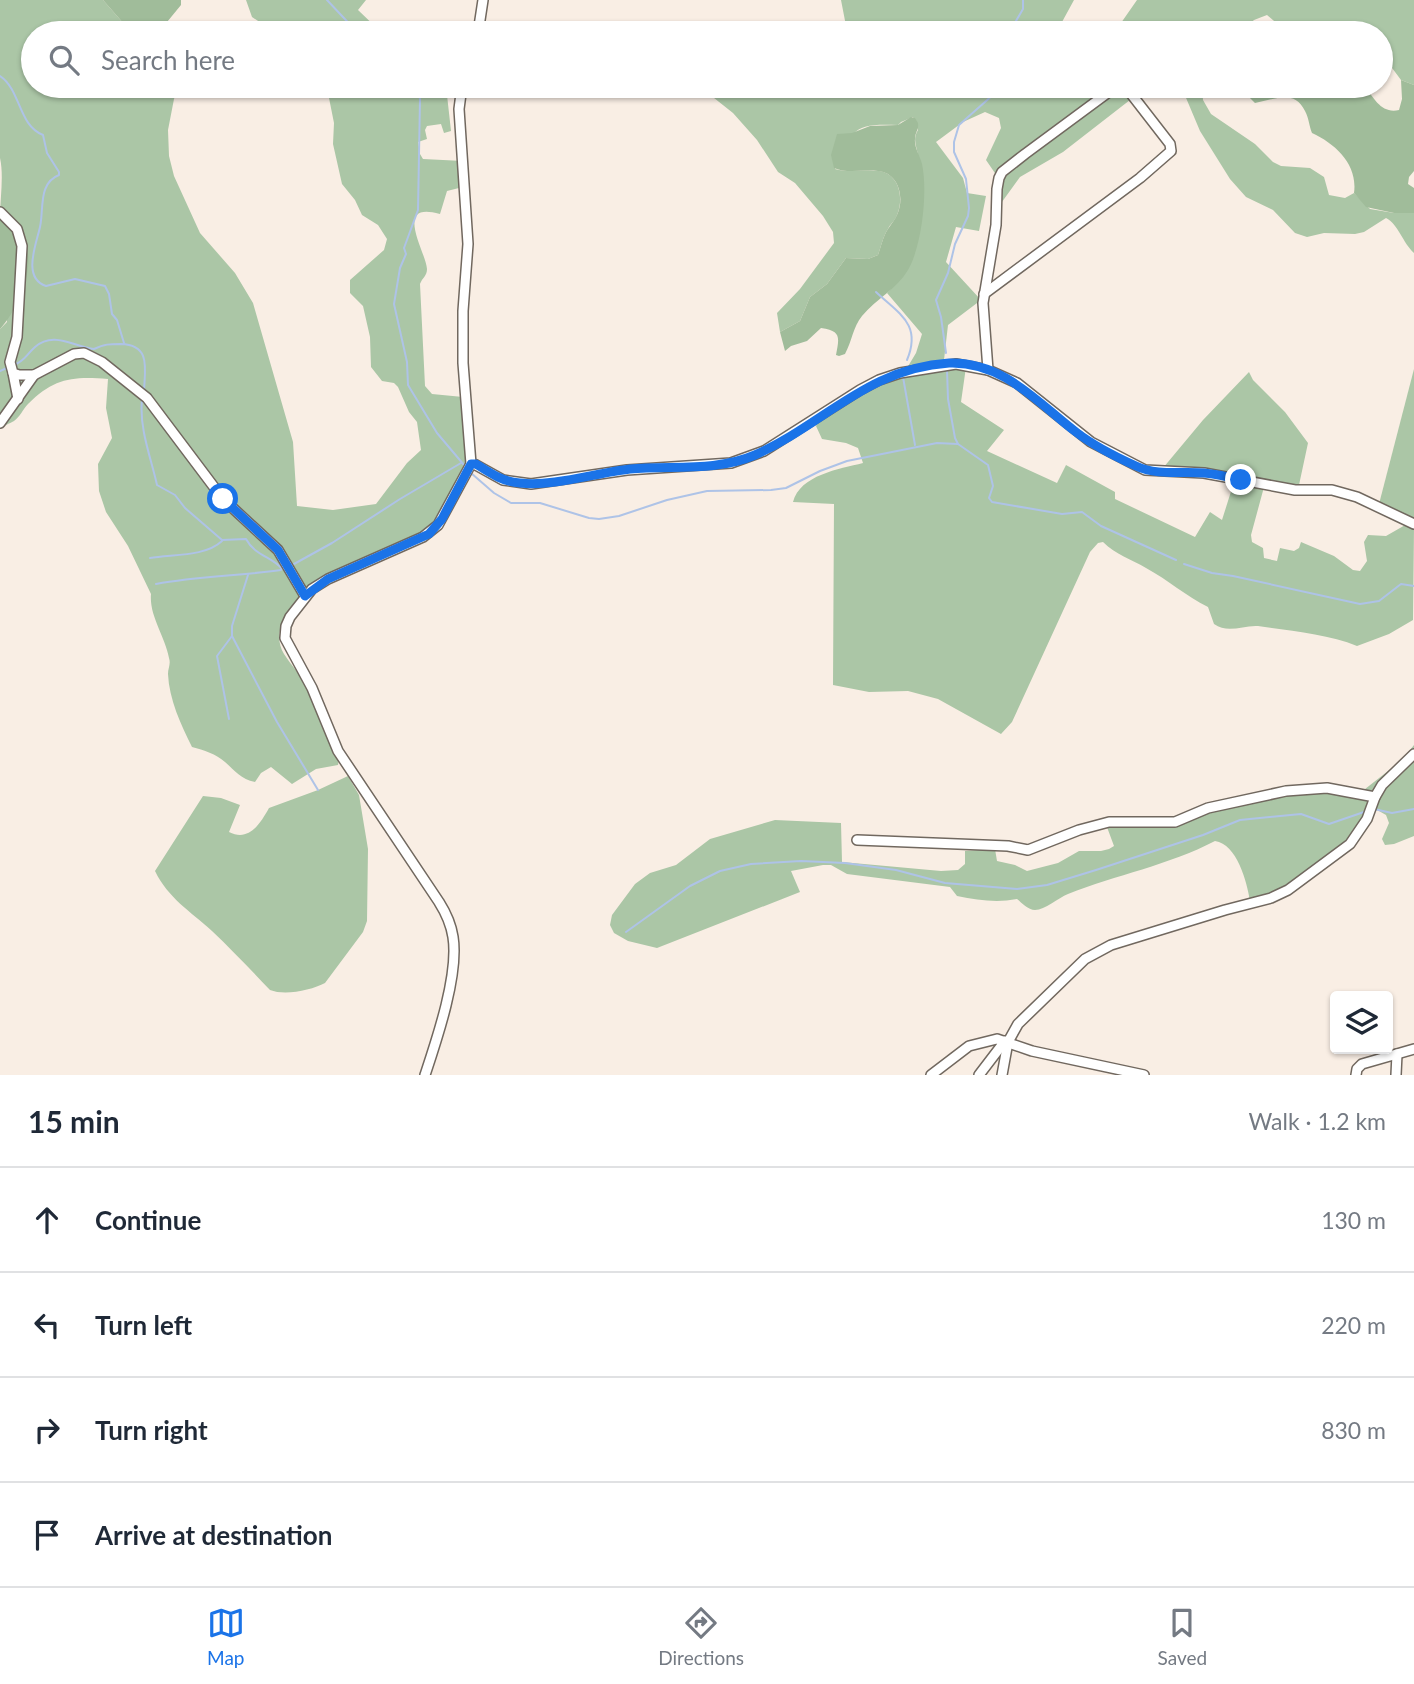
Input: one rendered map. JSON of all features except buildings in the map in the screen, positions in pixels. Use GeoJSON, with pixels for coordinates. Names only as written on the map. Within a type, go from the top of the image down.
{"type":"FeatureCollection","features":[{"type":"Feature","properties":{"kind":"street"},"geometry":{"type":"LineString","coordinates":[[480,21],[483,0]]}},
{"type":"Feature","properties":{"kind":"street"},"geometry":{"type":"LineString","coordinates":[[425,1075],[453,969],[454,946],[451,928],[439,902],[338,751],[312,688],[288,647],[285,634],[287,622],[305,596],[328,579],[429,534],[442,519],[471,464],[463,363],[468,244],[461,98]]}},
{"type":"Feature","properties":{"kind":"street"},"geometry":{"type":"LineString","coordinates":[[988,370],[983,310],[996,225],[997,184],[1002,172],[1101,98]]}},
{"type":"Feature","properties":{"kind":"street"},"geometry":{"type":"LineString","coordinates":[[984,294],[1049,247],[1171,151],[1170,144],[1134,98]]}},
{"type":"Feature","properties":{"kind":"street"},"geometry":{"type":"LineString","coordinates":[[0,212],[17,229],[22,246],[17,337],[12,368],[18,399]]}},
{"type":"Feature","properties":{"kind":"street"},"geometry":{"type":"LineString","coordinates":[[0,423],[34,375],[71,354],[84,353],[108,365],[143,395],[223,499],[278,550],[305,596]]}},
{"type":"Feature","properties":{"kind":"street"},"geometry":{"type":"LineString","coordinates":[[471,464],[476,464],[503,480],[531,484],[627,470],[731,463],[764,451],[879,380],[949,363],[988,370],[1024,388],[1091,442],[1145,470],[1205,473],[1285,488],[1339,491],[1414,524]]}},
{"type":"Feature","properties":{"kind":"street"},"geometry":{"type":"LineString","coordinates":[[12,368],[19,375],[34,375]]}},
{"type":"Feature","properties":{"kind":"street"},"geometry":{"type":"LineString","coordinates":[[982,1074],[1018,1024],[1036,1005],[1077,966],[1102,949],[1224,909],[1277,897],[1288,890],[1350,844],[1367,819],[1374,797],[1387,779],[1414,754]]}},
{"type":"Feature","properties":{"kind":"street"},"geometry":{"type":"LineString","coordinates":[[858,840],[1008,846],[1028,850],[1098,824],[1171,822],[1208,808],[1279,792],[1327,788],[1374,797]]}},
{"type":"Feature","properties":{"kind":"street"},"geometry":{"type":"LineString","coordinates":[[931,1075],[969,1046],[991,1040],[1007,1041],[1032,1051],[1144,1075]]}},
{"type":"Feature","properties":{"kind":"street"},"geometry":{"type":"LineString","coordinates":[[1002,1075],[1007,1041]]}},
{"type":"Feature","properties":{"kind":"street"},"geometry":{"type":"LineString","coordinates":[[1356,1075],[1358,1067],[1367,1062],[1414,1049]]}},
{"type":"Feature","properties":{"kind":"street"},"geometry":{"type":"LineString","coordinates":[[1396,1075],[1397,1054]]}},
{"type":"Feature","properties":{"kind":"green space"},"geometry":{"type":"Polygon","coordinates":[[[0,0],[103,0],[121,21],[21,21],[21,98],[174,98],[168,130],[169,156],[174,176],[200,233],[235,273],[253,303],[293,442],[297,506],[333,510],[376,504],[407,463],[421,450],[417,422],[409,412],[398,387],[394,383],[382,381],[371,367],[370,337],[363,306],[350,293],[350,280],[384,250],[387,239],[378,225],[362,215],[355,200],[342,184],[333,144],[334,123],[329,98],[447,98],[451,131],[444,133],[441,124],[427,126],[427,139],[418,142],[420,154],[423,159],[463,161],[463,187],[447,191],[440,214],[418,214],[415,230],[427,269],[420,284],[425,386],[432,394],[463,397],[466,467],[433,526],[425,534],[312,586],[291,607],[279,635],[284,654],[306,685],[319,712],[339,759],[338,765],[316,769],[292,784],[271,767],[261,773],[255,782],[246,779],[218,757],[192,747],[176,712],[168,674],[170,660],[152,610],[151,594],[128,546],[106,512],[99,491],[98,464],[112,438],[106,408],[108,379],[84,378],[56,384],[37,395],[16,419],[0,429],[0,329],[7,322],[0,218],[0,0]]]}},
{"type":"Feature","properties":{"kind":"green space"},"geometry":{"type":"Polygon","coordinates":[[[103,0],[181,0],[181,5],[168,21],[121,21],[103,0]]]}},
{"type":"Feature","properties":{"kind":"green space"},"geometry":{"type":"Polygon","coordinates":[[[246,0],[366,0],[358,10],[369,21],[258,21],[252,17],[246,0]]]}},
{"type":"Feature","properties":{"kind":"green space"},"geometry":{"type":"Polygon","coordinates":[[[841,0],[1074,0],[1063,21],[845,21],[841,0]]]}},
{"type":"Feature","properties":{"kind":"green space"},"geometry":{"type":"Polygon","coordinates":[[[1137,0],[1414,0],[1414,85],[1401,80],[1393,69],[1393,21],[1274,21],[1267,15],[1253,21],[1122,21],[1137,0]]]}},
{"type":"Feature","properties":{"kind":"green space"},"geometry":{"type":"Polygon","coordinates":[[[1401,80],[1414,85],[1414,171],[1408,184],[1414,188],[1414,213],[1394,213],[1366,207],[1354,193],[1352,173],[1344,157],[1329,143],[1312,133],[1300,104],[1289,98],[1374,98],[1383,108],[1393,111],[1399,110],[1402,99],[1401,80]]]}},
{"type":"Feature","properties":{"kind":"green space"},"geometry":{"type":"Polygon","coordinates":[[[714,98],[1133,98],[1063,152],[1020,177],[999,206],[999,179],[986,160],[1001,128],[999,118],[985,112],[963,122],[936,142],[963,178],[967,193],[986,196],[979,231],[956,227],[946,262],[981,300],[948,325],[944,360],[907,368],[916,353],[922,334],[887,293],[910,263],[920,230],[921,194],[915,140],[918,130],[913,117],[898,125],[862,128],[850,137],[835,169],[886,173],[896,182],[900,195],[899,209],[878,255],[868,259],[846,258],[827,284],[810,297],[800,321],[780,332],[777,313],[800,289],[834,243],[833,232],[795,183],[778,172],[757,140],[733,113],[714,98]]]}},
{"type":"Feature","properties":{"kind":"green space"},"geometry":{"type":"Polygon","coordinates":[[[1186,98],[1203,98],[1211,114],[1255,144],[1273,162],[1281,166],[1310,168],[1324,177],[1329,195],[1345,198],[1354,193],[1370,209],[1414,213],[1414,253],[1386,218],[1364,232],[1355,234],[1324,233],[1307,237],[1295,233],[1273,210],[1246,197],[1230,179],[1200,131],[1186,98]]]}},
{"type":"Feature","properties":{"kind":"green space"},"geometry":{"type":"Polygon","coordinates":[[[1250,98],[1278,98],[1255,103],[1250,98]]]}},
{"type":"Feature","properties":{"kind":"green space"},"geometry":{"type":"Polygon","coordinates":[[[911,117],[918,123],[915,142],[922,164],[924,189],[923,218],[917,247],[908,270],[898,283],[862,316],[845,354],[836,355],[836,333],[821,328],[807,341],[785,351],[780,332],[800,321],[810,297],[827,284],[846,258],[868,259],[878,255],[899,208],[900,194],[891,176],[878,171],[845,171],[834,168],[831,155],[837,134],[852,133],[870,126],[898,125],[911,117]]]}},
{"type":"Feature","properties":{"kind":"green space"},"geometry":{"type":"Polygon","coordinates":[[[0,217],[15,226],[24,238],[28,269],[18,302],[0,329],[0,217]]]}},
{"type":"Feature","properties":{"kind":"green space"},"geometry":{"type":"Polygon","coordinates":[[[966,367],[961,402],[1004,430],[987,451],[1057,483],[1066,465],[1115,492],[1115,499],[1195,537],[1210,512],[1222,520],[1234,482],[1264,487],[1251,535],[1252,542],[1263,548],[1264,558],[1277,561],[1280,548],[1294,551],[1299,548],[1301,542],[1334,556],[1353,570],[1360,571],[1367,561],[1364,542],[1368,535],[1386,536],[1407,524],[1414,527],[1413,620],[1389,634],[1357,646],[1321,636],[1258,626],[1219,627],[1214,624],[1208,607],[1118,554],[1103,542],[1098,543],[1090,552],[1012,722],[1001,734],[938,699],[908,691],[869,692],[833,685],[834,504],[793,502],[797,493],[812,479],[863,463],[858,448],[822,439],[816,426],[830,411],[887,382],[915,374],[966,367]]]}},
{"type":"Feature","properties":{"kind":"green space"},"geometry":{"type":"Polygon","coordinates":[[[1414,369],[1414,518],[1379,504],[1414,369]]]}},
{"type":"Feature","properties":{"kind":"green space"},"geometry":{"type":"Polygon","coordinates":[[[1249,372],[1253,380],[1285,412],[1308,443],[1299,485],[1280,485],[1204,469],[1163,468],[1203,420],[1249,372]]]}},
{"type":"Feature","properties":{"kind":"green space"},"geometry":{"type":"Polygon","coordinates":[[[1414,745],[1414,836],[1385,845],[1382,839],[1389,823],[1386,815],[1372,807],[1362,829],[1286,890],[1250,901],[1235,856],[1223,844],[1215,841],[1179,857],[1086,887],[1035,910],[1017,899],[994,901],[957,896],[950,887],[847,874],[831,865],[823,865],[791,871],[800,892],[657,948],[628,941],[614,933],[610,925],[612,915],[635,884],[650,873],[676,865],[710,839],[775,820],[841,823],[842,862],[941,871],[958,870],[965,864],[965,851],[995,849],[997,861],[1027,871],[1058,863],[1079,851],[1101,851],[1114,846],[1104,819],[1176,821],[1282,793],[1330,789],[1360,793],[1402,760],[1414,745]]]}},
{"type":"Feature","properties":{"kind":"green space"},"geometry":{"type":"Polygon","coordinates":[[[348,776],[359,795],[368,849],[367,921],[363,932],[325,983],[298,991],[270,990],[219,938],[173,897],[155,871],[203,796],[221,798],[240,805],[229,832],[242,835],[258,825],[269,808],[348,776]]]}},
{"type":"Feature","properties":{"kind":"waterway"},"geometry":{"type":"LineString","coordinates":[[327,0],[347,21]]}},
{"type":"Feature","properties":{"kind":"waterway"},"geometry":{"type":"LineString","coordinates":[[1016,21],[1023,9],[1023,0]]}},
{"type":"Feature","properties":{"kind":"waterway"},"geometry":{"type":"LineString","coordinates":[[0,76],[12,90],[29,124],[43,135],[47,153],[59,172],[48,184],[43,197],[40,227],[32,260],[34,276],[46,286],[75,279],[105,286],[112,314],[117,320],[124,343]]}},
{"type":"Feature","properties":{"kind":"waterway"},"geometry":{"type":"LineString","coordinates":[[420,98],[418,210],[404,248],[406,254],[400,268],[394,304],[407,362],[408,385],[437,433],[464,465]]}},
{"type":"Feature","properties":{"kind":"waterway"},"geometry":{"type":"LineString","coordinates":[[946,353],[936,300],[948,273],[955,244],[969,208],[966,179],[954,152],[954,142],[959,125],[989,98]]}},
{"type":"Feature","properties":{"kind":"waterway"},"geometry":{"type":"LineString","coordinates":[[876,292],[900,314],[910,328],[911,348],[907,360]]}},
{"type":"Feature","properties":{"kind":"waterway"},"geometry":{"type":"LineString","coordinates":[[14,365],[35,347],[49,340],[94,349],[110,344],[131,345],[142,353],[144,359],[144,391]]}},
{"type":"Feature","properties":{"kind":"waterway"},"geometry":{"type":"LineString","coordinates":[[0,371],[9,367]]}},
{"type":"Feature","properties":{"kind":"waterway"},"geometry":{"type":"LineString","coordinates":[[947,370],[948,399],[958,444]]}},
{"type":"Feature","properties":{"kind":"waterway"},"geometry":{"type":"LineString","coordinates":[[903,377],[915,445]]}},
{"type":"Feature","properties":{"kind":"waterway"},"geometry":{"type":"LineString","coordinates":[[142,400],[144,432],[157,485],[175,495],[185,508],[222,540],[246,539],[254,549],[282,569]]}},
{"type":"Feature","properties":{"kind":"waterway"},"geometry":{"type":"LineString","coordinates":[[471,473],[494,493],[511,503],[540,503],[599,519],[619,516],[667,500],[707,491],[786,488],[847,461],[937,443],[958,444],[988,465],[993,486],[989,498],[992,502],[1062,514],[1082,512],[1101,526],[1176,560]]}},
{"type":"Feature","properties":{"kind":"waterway"},"geometry":{"type":"LineString","coordinates":[[294,564],[461,463]]}},
{"type":"Feature","properties":{"kind":"waterway"},"geometry":{"type":"LineString","coordinates":[[150,558],[207,550],[222,541]]}},
{"type":"Feature","properties":{"kind":"waterway"},"geometry":{"type":"LineString","coordinates":[[1184,564],[1212,573],[1360,604],[1379,601],[1401,584],[1414,586]]}},
{"type":"Feature","properties":{"kind":"waterway"},"geometry":{"type":"LineString","coordinates":[[156,584],[281,570]]}},
{"type":"Feature","properties":{"kind":"waterway"},"geometry":{"type":"LineString","coordinates":[[229,719],[217,656],[232,636],[232,626],[248,575]]}},
{"type":"Feature","properties":{"kind":"waterway"},"geometry":{"type":"LineString","coordinates":[[232,636],[277,722],[318,790]]}},
{"type":"Feature","properties":{"kind":"waterway"},"geometry":{"type":"LineString","coordinates":[[1374,809],[1392,813],[1414,809]]}},
{"type":"Feature","properties":{"kind":"waterway"},"geometry":{"type":"LineString","coordinates":[[626,932],[690,886],[720,871],[751,864],[801,861],[845,863],[896,870],[945,883],[1017,889],[1047,885],[1096,870],[1240,820],[1301,814],[1329,824],[1364,812]]}},
{"type":"Feature","properties":{"kind":"route"},"geometry":{"type":"LineString","coordinates":[[223,499],[278,550],[305,596],[328,579],[429,534],[442,519],[471,464],[476,464],[503,480],[531,484],[627,470],[731,463],[764,451],[879,380],[949,363],[988,370],[1017,383],[1078,433],[1137,467],[1145,470],[1205,473],[1241,480]]}}]}
